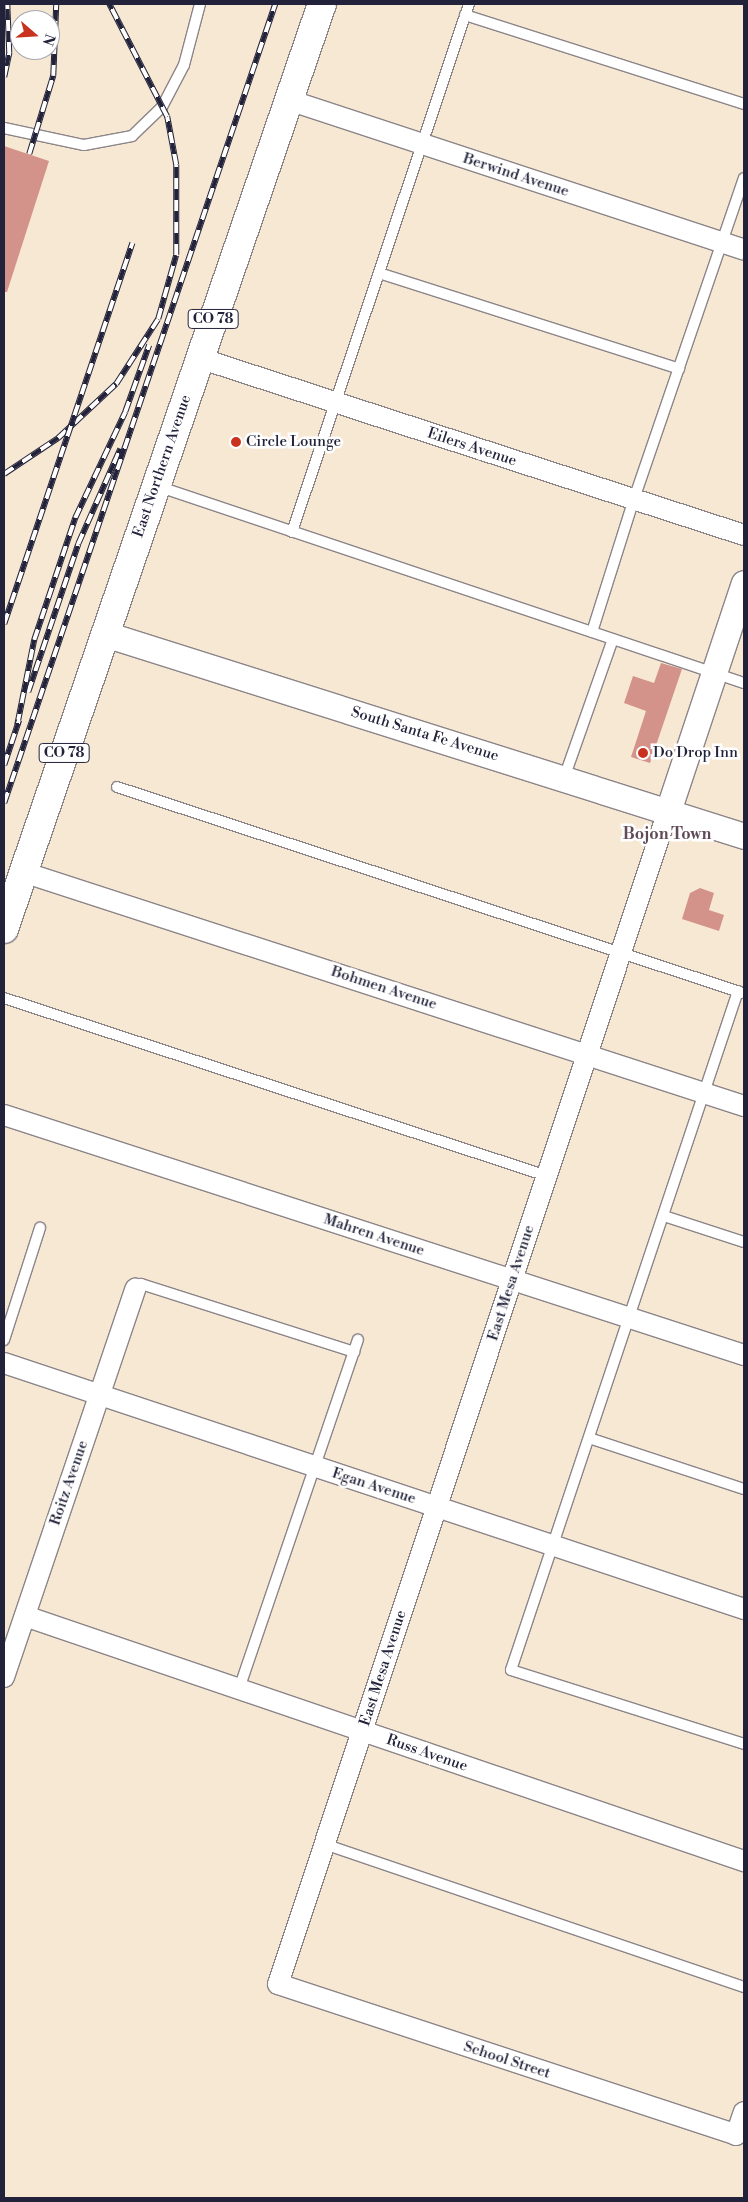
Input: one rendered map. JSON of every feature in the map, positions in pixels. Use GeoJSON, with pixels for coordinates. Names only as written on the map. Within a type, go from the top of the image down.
{"type":"FeatureCollection","features":[{"type":"Feature","properties":{"kind":"main road","name":"East Northern Avenue"},"geometry":{"type":"LineString","coordinates":[[4,929],[322,4]]}},
{"type":"Feature","properties":{"kind":"street","name":"Berwind Avenue"},"geometry":{"type":"LineString","coordinates":[[288,100],[744,250]]}},
{"type":"Feature","properties":{"kind":"street","name":"Eilers Avenue"},"geometry":{"type":"LineString","coordinates":[[200,358],[744,535]]}},
{"type":"Feature","properties":{"kind":"street","name":"East Mesa Avenue"},"geometry":{"type":"LineString","coordinates":[[278,1984],[744,582]]}},
{"type":"Feature","properties":{"kind":"street","name":"South Santa Fe Avenue"},"geometry":{"type":"LineString","coordinates":[[105,634],[744,836]]}},
{"type":"Feature","properties":{"kind":"street","name":"Bohmen Avenue"},"geometry":{"type":"LineString","coordinates":[[23,872],[588,1053],[744,1106]]}},
{"type":"Feature","properties":{"kind":"street","name":"Mahren Avenue"},"geometry":{"type":"LineString","coordinates":[[4,1115],[744,1355]]}},
{"type":"Feature","properties":{"kind":"street","name":"Roitz Avenue"},"geometry":{"type":"LineString","coordinates":[[4,1677],[135,1290]]}},
{"type":"Feature","properties":{"kind":"street","name":"Egan Avenue"},"geometry":{"type":"LineString","coordinates":[[4,1363],[744,1609]]}},
{"type":"Feature","properties":{"kind":"street","name":"Russ Avenue"},"geometry":{"type":"LineString","coordinates":[[25,1616],[744,1862]]}},
{"type":"Feature","properties":{"kind":"street","name":"School Street"},"geometry":{"type":"LineString","coordinates":[[278,1984],[736,2135],[744,2112]]}},
{"type":"Feature","properties":{"kind":"lane"},"geometry":{"type":"LineString","coordinates":[[4,128],[84,145],[132,136],[162,107],[184,65],[200,4]]}},
{"type":"Feature","properties":{"kind":"lane"},"geometry":{"type":"LineString","coordinates":[[292,532],[469,4]]}},
{"type":"Feature","properties":{"kind":"lane"},"geometry":{"type":"LineString","coordinates":[[465,15],[744,104]]}},
{"type":"Feature","properties":{"kind":"lane"},"geometry":{"type":"LineString","coordinates":[[592,632],[634,499],[744,178]]}},
{"type":"Feature","properties":{"kind":"lane"},"geometry":{"type":"LineString","coordinates":[[379,274],[679,369]]}},
{"type":"Feature","properties":{"kind":"lane"},"geometry":{"type":"LineString","coordinates":[[156,486],[744,683]]}},
{"type":"Feature","properties":{"kind":"lane"},"geometry":{"type":"LineString","coordinates":[[564,778],[613,639]]}},
{"type":"Feature","properties":{"kind":"lane"},"geometry":{"type":"LineString","coordinates":[[117,787],[741,992],[511,1670],[744,1744]]}},
{"type":"Feature","properties":{"kind":"lane"},"geometry":{"type":"LineString","coordinates":[[4,998],[547,1176]]}},
{"type":"Feature","properties":{"kind":"lane"},"geometry":{"type":"LineString","coordinates":[[664,1216],[744,1242]]}},
{"type":"Feature","properties":{"kind":"lane"},"geometry":{"type":"LineString","coordinates":[[4,1340],[40,1228]]}},
{"type":"Feature","properties":{"kind":"lane"},"geometry":{"type":"LineString","coordinates":[[135,1290],[141,1284],[354,1352]]}},
{"type":"Feature","properties":{"kind":"lane"},"geometry":{"type":"LineString","coordinates":[[239,1689],[358,1340]]}},
{"type":"Feature","properties":{"kind":"lane"},"geometry":{"type":"LineString","coordinates":[[589,1438],[744,1489]]}},
{"type":"Feature","properties":{"kind":"lane"},"geometry":{"type":"LineString","coordinates":[[324,1844],[744,1987]]}},
{"type":"Feature","properties":{"kind":"building"},"geometry":{"type":"Polygon","coordinates":[[[4,146],[49,161],[7,292],[4,292],[4,146]]]}},
{"type":"Feature","properties":{"kind":"building"},"geometry":{"type":"Polygon","coordinates":[[[661,663],[682,669],[650,763],[631,757],[646,711],[624,703],[633,676],[654,683],[661,663]]]}},
{"type":"Feature","properties":{"kind":"building"},"geometry":{"type":"Polygon","coordinates":[[[700,888],[714,893],[709,910],[724,915],[719,931],[682,919],[690,893],[700,888]]]}},
{"type":"Feature","properties":{"kind":"railway"},"geometry":{"type":"LineString","coordinates":[[4,77],[9,53],[7,4]]}},
{"type":"Feature","properties":{"kind":"railway"},"geometry":{"type":"LineString","coordinates":[[29,154],[53,76],[56,4]]}},
{"type":"Feature","properties":{"kind":"railway"},"geometry":{"type":"LineString","coordinates":[[4,474],[58,438],[116,384],[158,319],[176,255],[176,165],[167,117],[109,4]]}},
{"type":"Feature","properties":{"kind":"railway"},"geometry":{"type":"LineString","coordinates":[[4,803],[275,4]]}},
{"type":"Feature","properties":{"kind":"railway"},"geometry":{"type":"LineString","coordinates":[[4,624],[132,243]]}},
{"type":"Feature","properties":{"kind":"railway"},"geometry":{"type":"LineString","coordinates":[[17,725],[34,640],[75,518],[125,412],[149,345]]}},
{"type":"Feature","properties":{"kind":"railway"},"geometry":{"type":"LineString","coordinates":[[28,692],[78,544],[120,449]]}},
{"type":"Feature","properties":{"kind":"railway"},"geometry":{"type":"LineString","coordinates":[[4,765],[19,720]]}},
{"type":"Feature","properties":{"kind":"place","name":"Circle Lounge"},"geometry":{"type":"Point","coordinates":[236,442]}},
{"type":"Feature","properties":{"kind":"place","name":"Do Drop Inn"},"geometry":{"type":"Point","coordinates":[643,753]}},
{"type":"Feature","properties":{"kind":"district","name":"Bojon Town"},"geometry":{"type":"Point","coordinates":[667,834]}}]}
